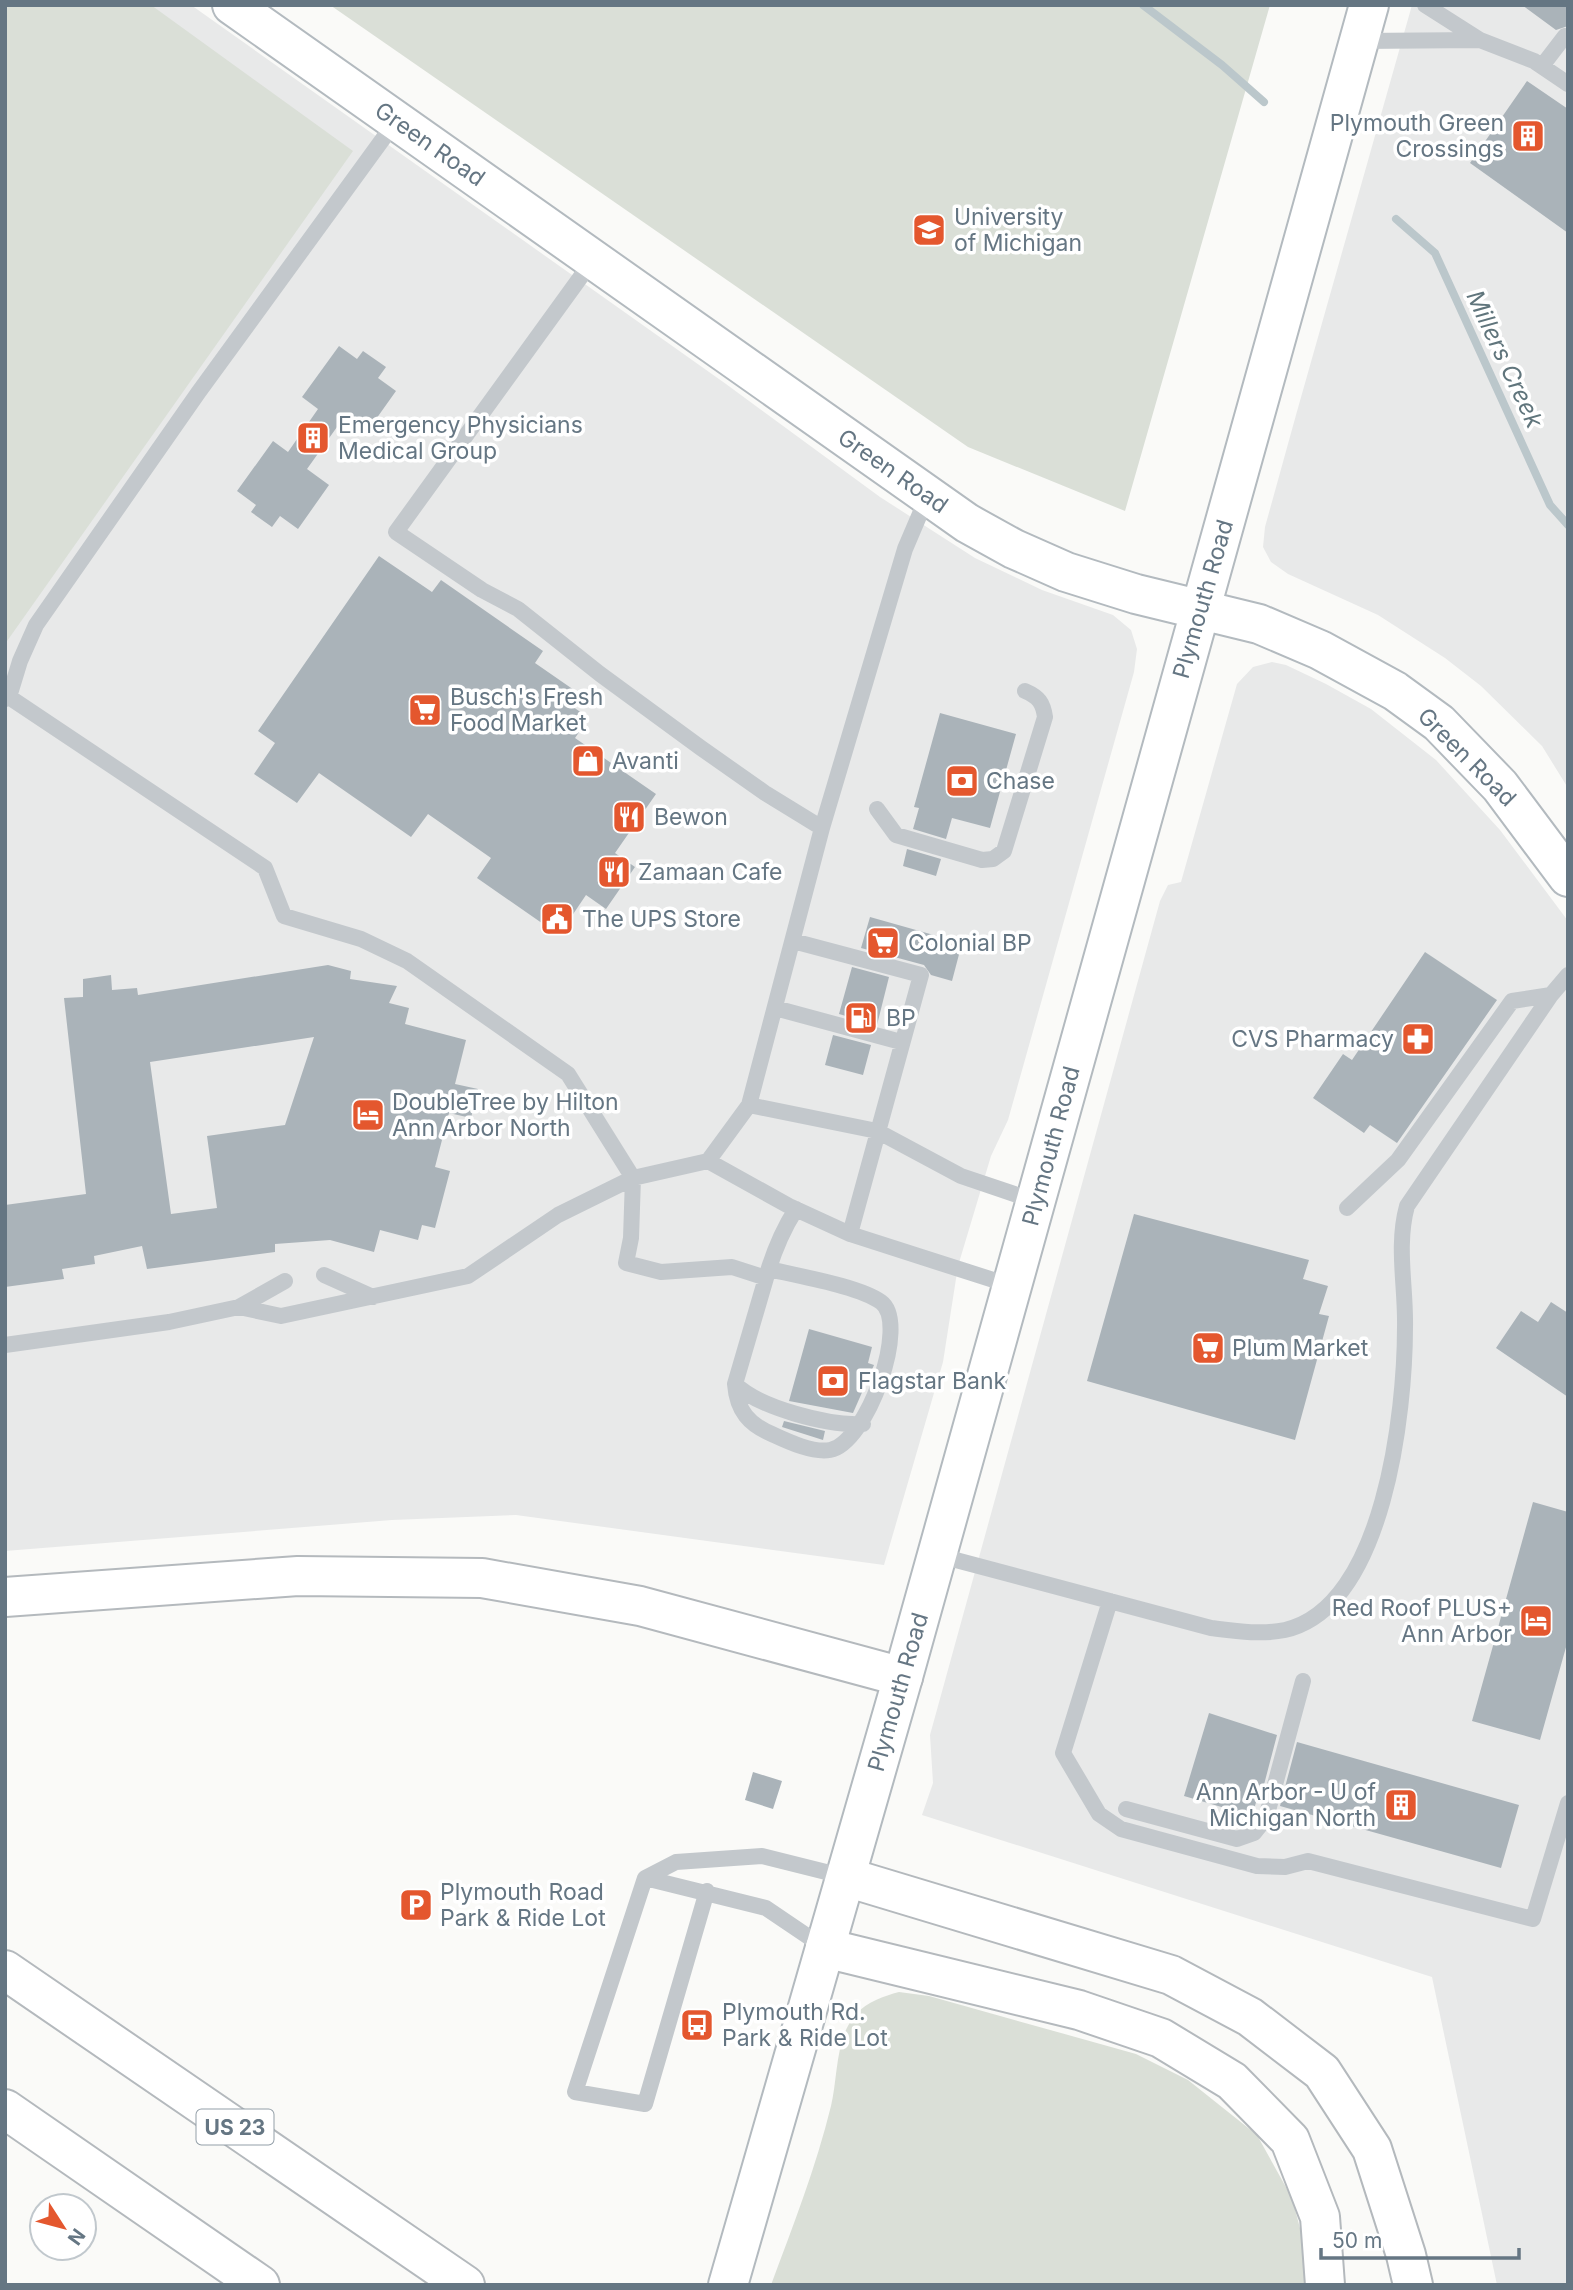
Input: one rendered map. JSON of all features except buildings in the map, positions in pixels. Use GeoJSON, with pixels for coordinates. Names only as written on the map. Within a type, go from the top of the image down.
{"type":"FeatureCollection","features":[{"type":"Feature","properties":{"kind":"main road","name":"Green Road"},"geometry":{"type":"LineString","coordinates":[[232,5],[928,495],[1002,543],[1066,572],[1259,624],[1320,650],[1395,691],[1439,723],[1500,786],[1568,877]]}},
{"type":"Feature","properties":{"kind":"main road","name":"Plymouth Road"},"geometry":{"type":"LineString","coordinates":[[728,2285],[903,1677],[1364,23]]}},
{"type":"Feature","properties":{"kind":"main road"},"geometry":{"type":"LineString","coordinates":[[5,1597],[298,1576],[482,1578],[640,1606],[903,1677]]}},
{"type":"Feature","properties":{"kind":"main road"},"geometry":{"type":"LineString","coordinates":[[846,1877],[1171,1975],[1251,2018],[1322,2073],[1372,2149],[1413,2285]]}},
{"type":"Feature","properties":{"kind":"main road"},"geometry":{"type":"LineString","coordinates":[[825,1948],[1079,2010],[1161,2038],[1232,2081],[1290,2140],[1320,2217],[1325,2285]]}},
{"type":"Feature","properties":{"kind":"main road","name":"US 23"},"geometry":{"type":"LineString","coordinates":[[5,1970],[465,2285]]}},
{"type":"Feature","properties":{"kind":"main road"},"geometry":{"type":"LineString","coordinates":[[5,2109],[260,2285]]}},
{"type":"Feature","properties":{"kind":"lane"},"geometry":{"type":"LineString","coordinates":[[1425,5],[1480,40],[1542,66],[1568,84]]}},
{"type":"Feature","properties":{"kind":"lane"},"geometry":{"type":"LineString","coordinates":[[1364,23],[1480,40]]}},
{"type":"Feature","properties":{"kind":"lane"},"geometry":{"type":"LineString","coordinates":[[1542,66],[1565,36]]}},
{"type":"Feature","properties":{"kind":"lane"},"geometry":{"type":"LineString","coordinates":[[396,121],[198,393],[36,625],[7,698],[265,868],[284,916],[361,939],[407,961],[568,1074],[633,1178],[631,1238],[626,1263],[661,1272],[732,1267],[767,1273],[857,1292],[883,1303],[892,1328],[872,1405],[863,1424],[833,1449],[819,1450],[760,1429],[743,1416],[736,1401],[735,1384],[767,1273],[776,1244],[796,1209]]}},
{"type":"Feature","properties":{"kind":"lane"},"geometry":{"type":"LineString","coordinates":[[593,260],[396,532],[482,590],[518,609],[600,674],[701,748],[765,793],[822,828]]}},
{"type":"Feature","properties":{"kind":"lane"},"geometry":{"type":"LineString","coordinates":[[239,1307],[281,1316],[468,1276],[558,1215],[633,1178],[708,1161],[749,1105],[822,828],[905,549],[928,495]]}},
{"type":"Feature","properties":{"kind":"lane"},"geometry":{"type":"LineString","coordinates":[[877,809],[895,835],[982,860],[993,859],[1004,851],[1045,717],[1043,705],[1037,696],[1026,691]]}},
{"type":"Feature","properties":{"kind":"lane"},"geometry":{"type":"LineString","coordinates":[[793,941],[921,975],[850,1234]]}},
{"type":"Feature","properties":{"kind":"lane"},"geometry":{"type":"LineString","coordinates":[[937,1555],[1211,1628],[1246,1633],[1287,1630],[1316,1615],[1348,1586],[1357,1572],[1384,1493],[1400,1418],[1405,1326],[1401,1247],[1407,1206],[1551,995],[1568,975]]}},
{"type":"Feature","properties":{"kind":"lane"},"geometry":{"type":"LineString","coordinates":[[1347,1208],[1398,1160],[1512,1001],[1551,995]]}},
{"type":"Feature","properties":{"kind":"lane"},"geometry":{"type":"LineString","coordinates":[[775,1008],[901,1042]]}},
{"type":"Feature","properties":{"kind":"lane"},"geometry":{"type":"LineString","coordinates":[[749,1105],[877,1131],[961,1176],[1035,1201]]}},
{"type":"Feature","properties":{"kind":"lane"},"geometry":{"type":"LineString","coordinates":[[708,1161],[796,1209],[850,1234],[1012,1286]]}},
{"type":"Feature","properties":{"kind":"lane"},"geometry":{"type":"LineString","coordinates":[[324,1275],[373,1297]]}},
{"type":"Feature","properties":{"kind":"lane"},"geometry":{"type":"LineString","coordinates":[[5,1345],[169,1322],[239,1307],[285,1281]]}},
{"type":"Feature","properties":{"kind":"lane"},"geometry":{"type":"LineString","coordinates":[[735,1384],[749,1398],[842,1425],[863,1424]]}},
{"type":"Feature","properties":{"kind":"lane"},"geometry":{"type":"LineString","coordinates":[[1110,1601],[1063,1753],[1100,1814],[1121,1829],[1257,1866],[1285,1867],[1308,1861],[1533,1919],[1568,1803]]}},
{"type":"Feature","properties":{"kind":"lane"},"geometry":{"type":"LineString","coordinates":[[1126,1809],[1237,1839],[1254,1833],[1268,1811],[1303,1681]]}},
{"type":"Feature","properties":{"kind":"lane"},"geometry":{"type":"LineString","coordinates":[[707,1891],[645,2104],[575,2092],[645,1878],[676,1861],[762,1856],[846,1877]]}},
{"type":"Feature","properties":{"kind":"lane"},"geometry":{"type":"LineString","coordinates":[[645,1878],[707,1891],[766,1908],[825,1948]]}},
{"type":"Feature","properties":{"kind":"shaded area"},"geometry":{"type":"Polygon","coordinates":[[[5,5],[191,5],[726,384],[880,497],[975,558],[1042,590],[1113,615],[1131,630],[1137,649],[1134,672],[1008,1120],[991,1156],[958,1266],[943,1362],[884,1565],[516,1515],[392,1520],[5,1551],[5,5]]]}},
{"type":"Feature","properties":{"kind":"shaded area"},"geometry":{"type":"Polygon","coordinates":[[[5,5],[151,5],[353,151],[5,644],[5,5]]]}},
{"type":"Feature","properties":{"kind":"shaded area","name":"University of Michigan"},"geometry":{"type":"Polygon","coordinates":[[[330,5],[1270,5],[1125,511],[968,447],[330,5]]]}},
{"type":"Feature","properties":{"kind":"shaded area"},"geometry":{"type":"Polygon","coordinates":[[[1412,5],[1568,5],[1568,788],[1542,746],[1481,686],[1445,658],[1378,615],[1288,574],[1271,562],[1263,547],[1265,527],[1412,5]]]}},
{"type":"Feature","properties":{"kind":"shaded area"},"geometry":{"type":"Polygon","coordinates":[[[1272,662],[1286,665],[1371,709],[1436,760],[1500,830],[1568,921],[1568,2285],[1497,2285],[1432,1977],[922,1815],[933,1783],[930,1735],[1160,901],[1168,885],[1181,882],[1237,684],[1253,667],[1272,662]]]}},
{"type":"Feature","properties":{"kind":"shaded area"},"geometry":{"type":"Polygon","coordinates":[[[899,1992],[929,1996],[1136,2054],[1188,2080],[1257,2135],[1292,2198],[1315,2285],[771,2285],[825,2129],[844,2034],[856,2014],[865,2006],[899,1992]]]}},
{"type":"Feature","properties":{"kind":"waterway","name":"Millers Creek"},"geometry":{"type":"LineString","coordinates":[[1143,5],[1222,65],[1264,102]]}},
{"type":"Feature","properties":{"kind":"waterway","name":"Millers Creek"},"geometry":{"type":"LineString","coordinates":[[1396,219],[1435,253],[1550,505],[1568,525]]}},
{"type":"Feature","properties":{"kind":"place","name":"Plymouth Green Crossings"},"geometry":{"type":"Point","coordinates":[1528,136]}},
{"type":"Feature","properties":{"kind":"place","name":"University of Michigan"},"geometry":{"type":"Point","coordinates":[929,230]}},
{"type":"Feature","properties":{"kind":"place","name":"Emergency Physicians Medical Group"},"geometry":{"type":"Point","coordinates":[313,438]}},
{"type":"Feature","properties":{"kind":"place","name":"Busch's Fresh Food Market"},"geometry":{"type":"Point","coordinates":[425,710]}},
{"type":"Feature","properties":{"kind":"place","name":"Avanti"},"geometry":{"type":"Point","coordinates":[588,761]}},
{"type":"Feature","properties":{"kind":"place","name":"Chase"},"geometry":{"type":"Point","coordinates":[962,781]}},
{"type":"Feature","properties":{"kind":"place","name":"Bewon"},"geometry":{"type":"Point","coordinates":[629,817]}},
{"type":"Feature","properties":{"kind":"place","name":"Zamaan Cafe"},"geometry":{"type":"Point","coordinates":[614,872]}},
{"type":"Feature","properties":{"kind":"place","name":"The UPS Store"},"geometry":{"type":"Point","coordinates":[557,919]}},
{"type":"Feature","properties":{"kind":"place","name":"Colonial BP"},"geometry":{"type":"Point","coordinates":[883,943]}},
{"type":"Feature","properties":{"kind":"place","name":"BP"},"geometry":{"type":"Point","coordinates":[861,1018]}},
{"type":"Feature","properties":{"kind":"place","name":"CVS Pharmacy"},"geometry":{"type":"Point","coordinates":[1418,1039]}},
{"type":"Feature","properties":{"kind":"place","name":"DoubleTree by Hilton Ann Arbor North"},"geometry":{"type":"Point","coordinates":[368,1115]}},
{"type":"Feature","properties":{"kind":"place","name":"Plum Market"},"geometry":{"type":"Point","coordinates":[1208,1348]}},
{"type":"Feature","properties":{"kind":"place","name":"Flagstar Bank"},"geometry":{"type":"Point","coordinates":[833,1381]}},
{"type":"Feature","properties":{"kind":"place","name":"Red Roof PLUS+ Ann Arbor"},"geometry":{"type":"Point","coordinates":[1536,1621]}},
{"type":"Feature","properties":{"kind":"place","name":"Ann Arbor - U of Michigan North"},"geometry":{"type":"Point","coordinates":[1401,1805]}},
{"type":"Feature","properties":{"kind":"place","name":"Plymouth Road Park & Ride Lot"},"geometry":{"type":"Point","coordinates":[416,1905]}},
{"type":"Feature","properties":{"kind":"place","name":"Plymouth Rd. Park & Ride Lot"},"geometry":{"type":"Point","coordinates":[697,2025]}}]}
